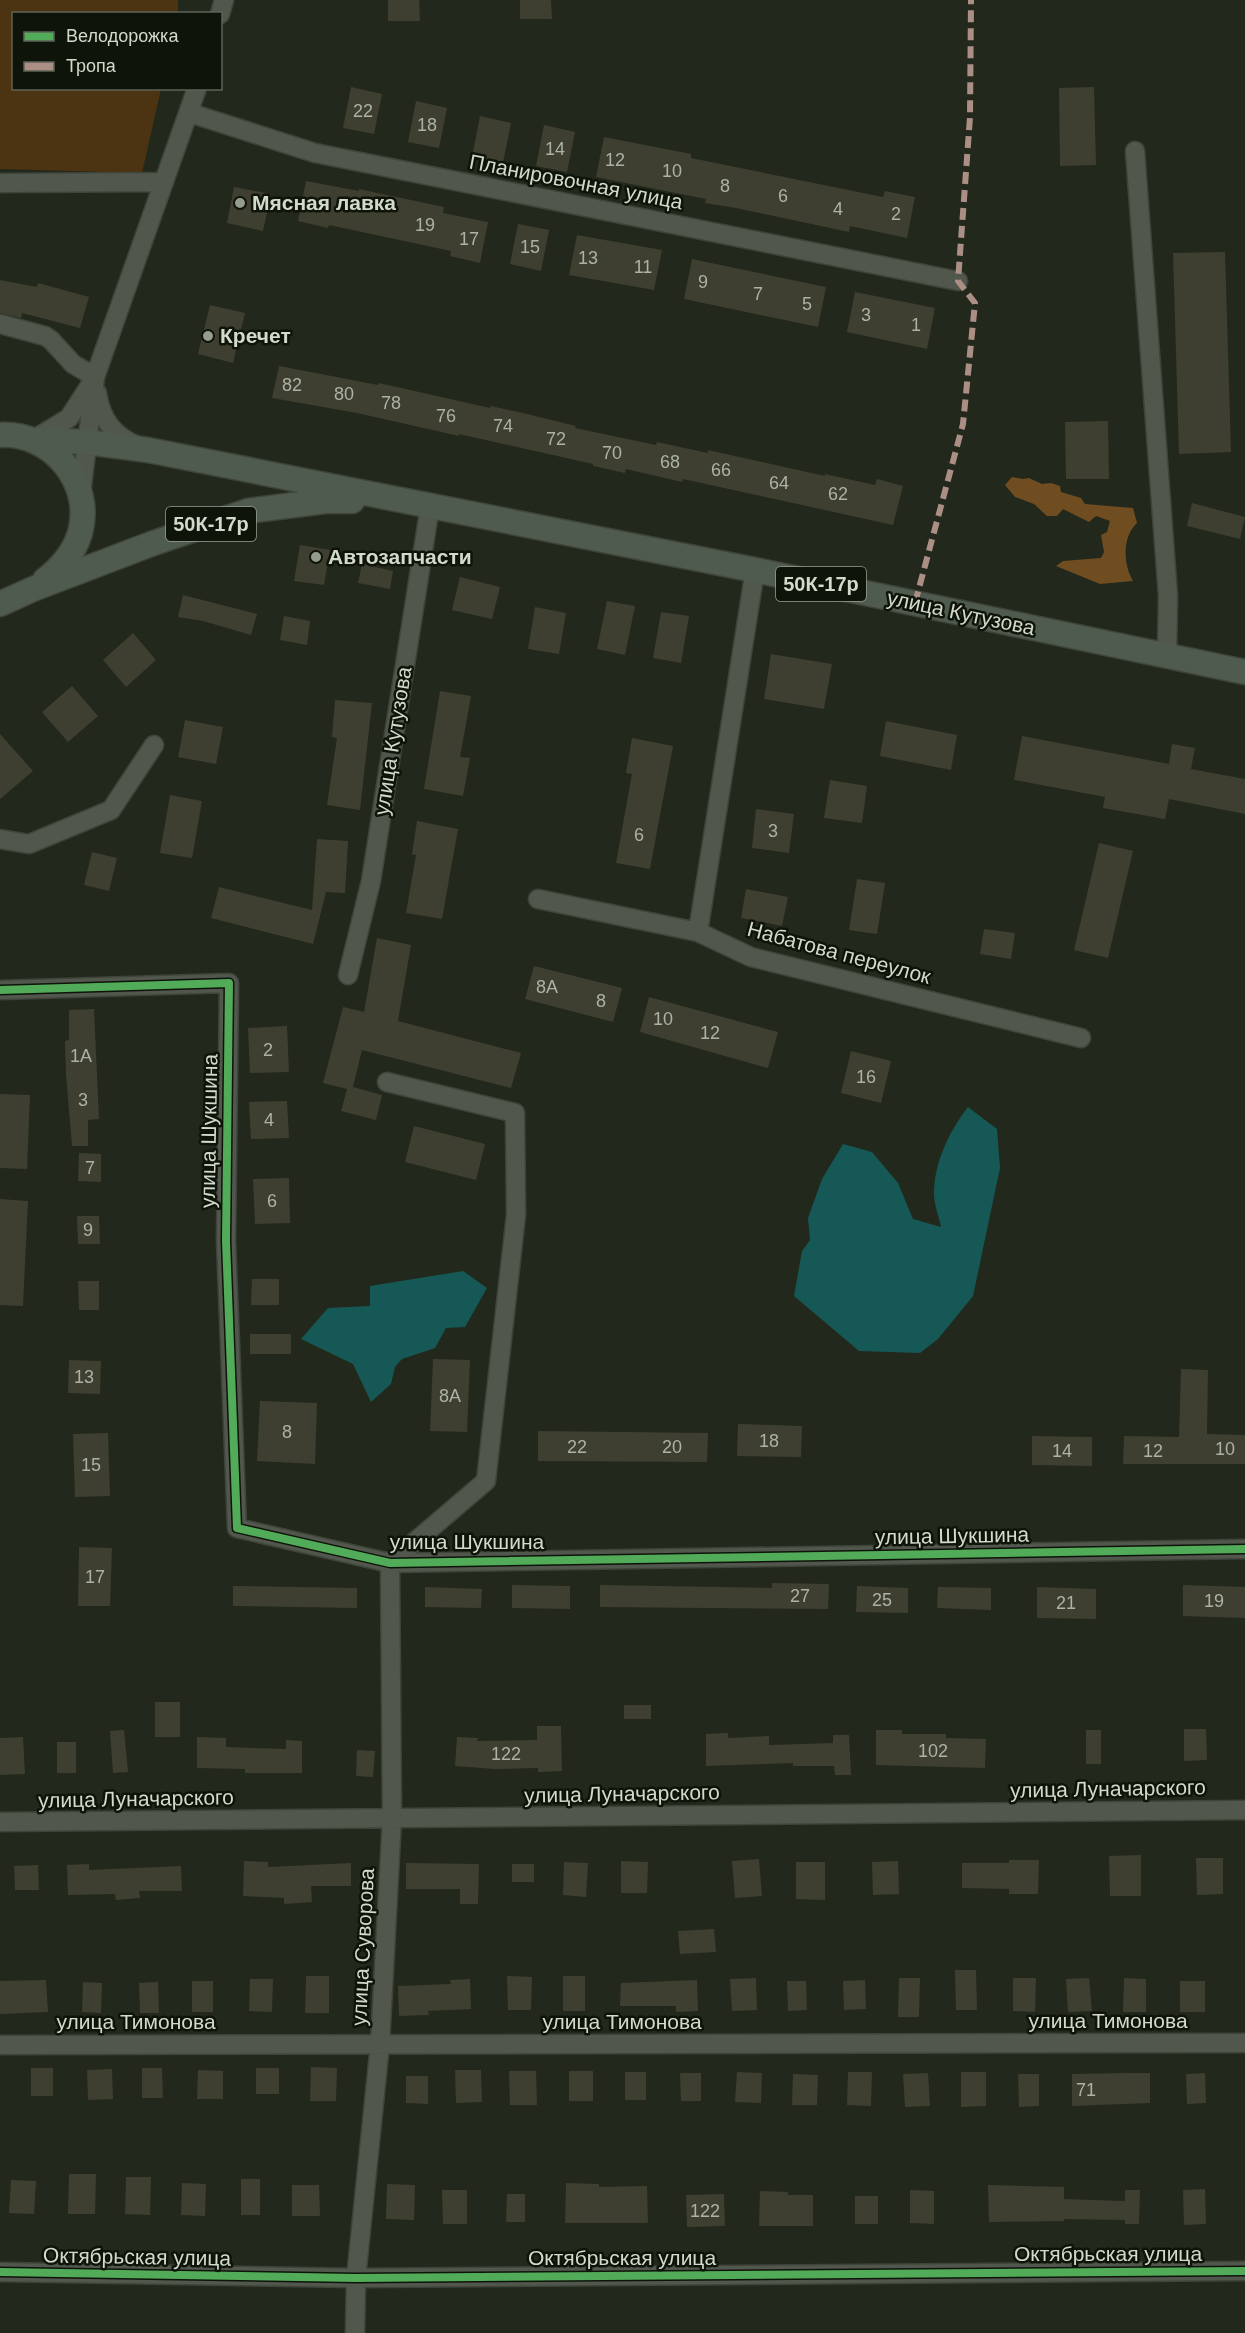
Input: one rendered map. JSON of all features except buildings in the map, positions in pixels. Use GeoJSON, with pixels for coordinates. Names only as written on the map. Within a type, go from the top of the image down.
{"type":"FeatureCollection","features":[{"type":"Feature","properties":{"kind":"main road","name":"50К-17р"},"geometry":{"type":"LineString","coordinates":[[0,435],[20,436],[33,440],[58,456],[68,467],[81,495],[83,514],[80,532],[73,550],[63,565],[33,589],[0,604]]}},
{"type":"Feature","properties":{"kind":"main road","name":"улица Кутузова"},"geometry":{"type":"LineString","coordinates":[[33,440],[87,442],[148,450],[755,570],[1245,672]]}},
{"type":"Feature","properties":{"kind":"main road","name":"улица Кутузова"},"geometry":{"type":"LineString","coordinates":[[33,589],[151,544],[248,511],[325,501],[397,500]]}},
{"type":"Feature","properties":{"kind":"main road","name":"50К-17р"},"geometry":{"type":"LineString","coordinates":[[0,590],[33,589]]}},
{"type":"Feature","properties":{"kind":"street"},"geometry":{"type":"LineString","coordinates":[[81,495],[95,377],[196,90]]}},
{"type":"Feature","properties":{"kind":"street","name":"Планировочная улица"},"geometry":{"type":"LineString","coordinates":[[190,113],[315,153],[958,281]]}},
{"type":"Feature","properties":{"kind":"street"},"geometry":{"type":"LineString","coordinates":[[1135,151],[1168,596],[1167,655]]}},
{"type":"Feature","properties":{"kind":"street"},"geometry":{"type":"LineString","coordinates":[[0,183],[164,182]]}},
{"type":"Feature","properties":{"kind":"street"},"geometry":{"type":"LineString","coordinates":[[0,324],[45,336],[73,364],[95,377]]}},
{"type":"Feature","properties":{"kind":"street"},"geometry":{"type":"LineString","coordinates":[[33,440],[69,418],[95,377]]}},
{"type":"Feature","properties":{"kind":"street"},"geometry":{"type":"LineString","coordinates":[[95,377],[99,410],[105,420],[127,441],[148,450]]}},
{"type":"Feature","properties":{"kind":"street","name":"улица Кутузова"},"geometry":{"type":"LineString","coordinates":[[348,975],[371,881],[430,506]]}},
{"type":"Feature","properties":{"kind":"street"},"geometry":{"type":"LineString","coordinates":[[698,932],[755,570]]}},
{"type":"Feature","properties":{"kind":"street"},"geometry":{"type":"LineString","coordinates":[[0,839],[29,844],[111,810],[154,745]]}},
{"type":"Feature","properties":{"kind":"street","name":"Набатова переулок"},"geometry":{"type":"LineString","coordinates":[[538,899],[698,932],[751,957],[1081,1038]]}},
{"type":"Feature","properties":{"kind":"street","name":"улица Шукшина"},"geometry":{"type":"LineString","coordinates":[[0,990],[229,983],[226,1241],[237,1528],[390,1563],[1245,1549]]}},
{"type":"Feature","properties":{"kind":"street"},"geometry":{"type":"LineString","coordinates":[[387,1082],[515,1113],[516,1204],[486,1481],[390,1563]]}},
{"type":"Feature","properties":{"kind":"street","name":"улица Суворова"},"geometry":{"type":"LineString","coordinates":[[355,2333],[356,2278],[380,2044],[392,1818],[390,1563]]}},
{"type":"Feature","properties":{"kind":"street","name":"улица Луначарского"},"geometry":{"type":"LineString","coordinates":[[0,1822],[1245,1810]]}},
{"type":"Feature","properties":{"kind":"street","name":"улица Тимонова"},"geometry":{"type":"LineString","coordinates":[[0,2045],[1245,2043]]}},
{"type":"Feature","properties":{"kind":"street","name":"Октябрьская улица"},"geometry":{"type":"LineString","coordinates":[[0,2272],[356,2278],[1245,2271]]}},
{"type":"Feature","properties":{"kind":"shaded area"},"geometry":{"type":"Polygon","coordinates":[[[0,0],[178,0],[178,12],[12,12],[12,90],[161,90],[142,173],[0,169],[0,0]]]}},
{"type":"Feature","properties":{"kind":"shaded area"},"geometry":{"type":"Polygon","coordinates":[[[1012,477],[1029,478],[1042,484],[1051,483],[1060,486],[1061,492],[1081,498],[1085,504],[1133,508],[1137,523],[1129,536],[1126,559],[1133,581],[1100,584],[1056,566],[1063,561],[1101,558],[1104,552],[1101,535],[1107,532],[1110,521],[1096,516],[1089,522],[1063,509],[1057,516],[1047,516],[1034,504],[1015,497],[1005,485],[1012,477]]]}},
{"type":"Feature","properties":{"kind":"water"},"geometry":{"type":"Polygon","coordinates":[[[968,1107],[997,1129],[1000,1168],[973,1296],[938,1339],[920,1353],[859,1351],[794,1296],[802,1251],[810,1240],[808,1218],[822,1179],[843,1144],[872,1152],[898,1183],[913,1219],[941,1227],[934,1198],[937,1170],[949,1137],[968,1107]]]}},
{"type":"Feature","properties":{"kind":"water"},"geometry":{"type":"Polygon","coordinates":[[[463,1271],[487,1288],[465,1327],[446,1328],[435,1348],[402,1359],[395,1367],[391,1384],[371,1402],[353,1364],[301,1339],[328,1308],[370,1306],[370,1286],[463,1271]]]}},
{"type":"Feature","properties":{"kind":"marked path"},"geometry":{"type":"LineString","coordinates":[[915,603],[963,424],[975,303],[958,281],[970,117],[971,0]]}},
{"type":"Feature","properties":{"kind":"cycle path"},"geometry":{"type":"LineString","coordinates":[[0,990],[229,983],[226,1241],[237,1528],[390,1563],[1245,1549]]}},
{"type":"Feature","properties":{"kind":"cycle path"},"geometry":{"type":"LineString","coordinates":[[0,2272],[356,2278],[1245,2271]]}},
{"type":"Feature","properties":{"kind":"place","name":"Мясная лавка"},"geometry":{"type":"Point","coordinates":[240,203]}},
{"type":"Feature","properties":{"kind":"place","name":"Кречет"},"geometry":{"type":"Point","coordinates":[208,336]}},
{"type":"Feature","properties":{"kind":"place","name":"Автозапчасти"},"geometry":{"type":"Point","coordinates":[316,557]}}]}
